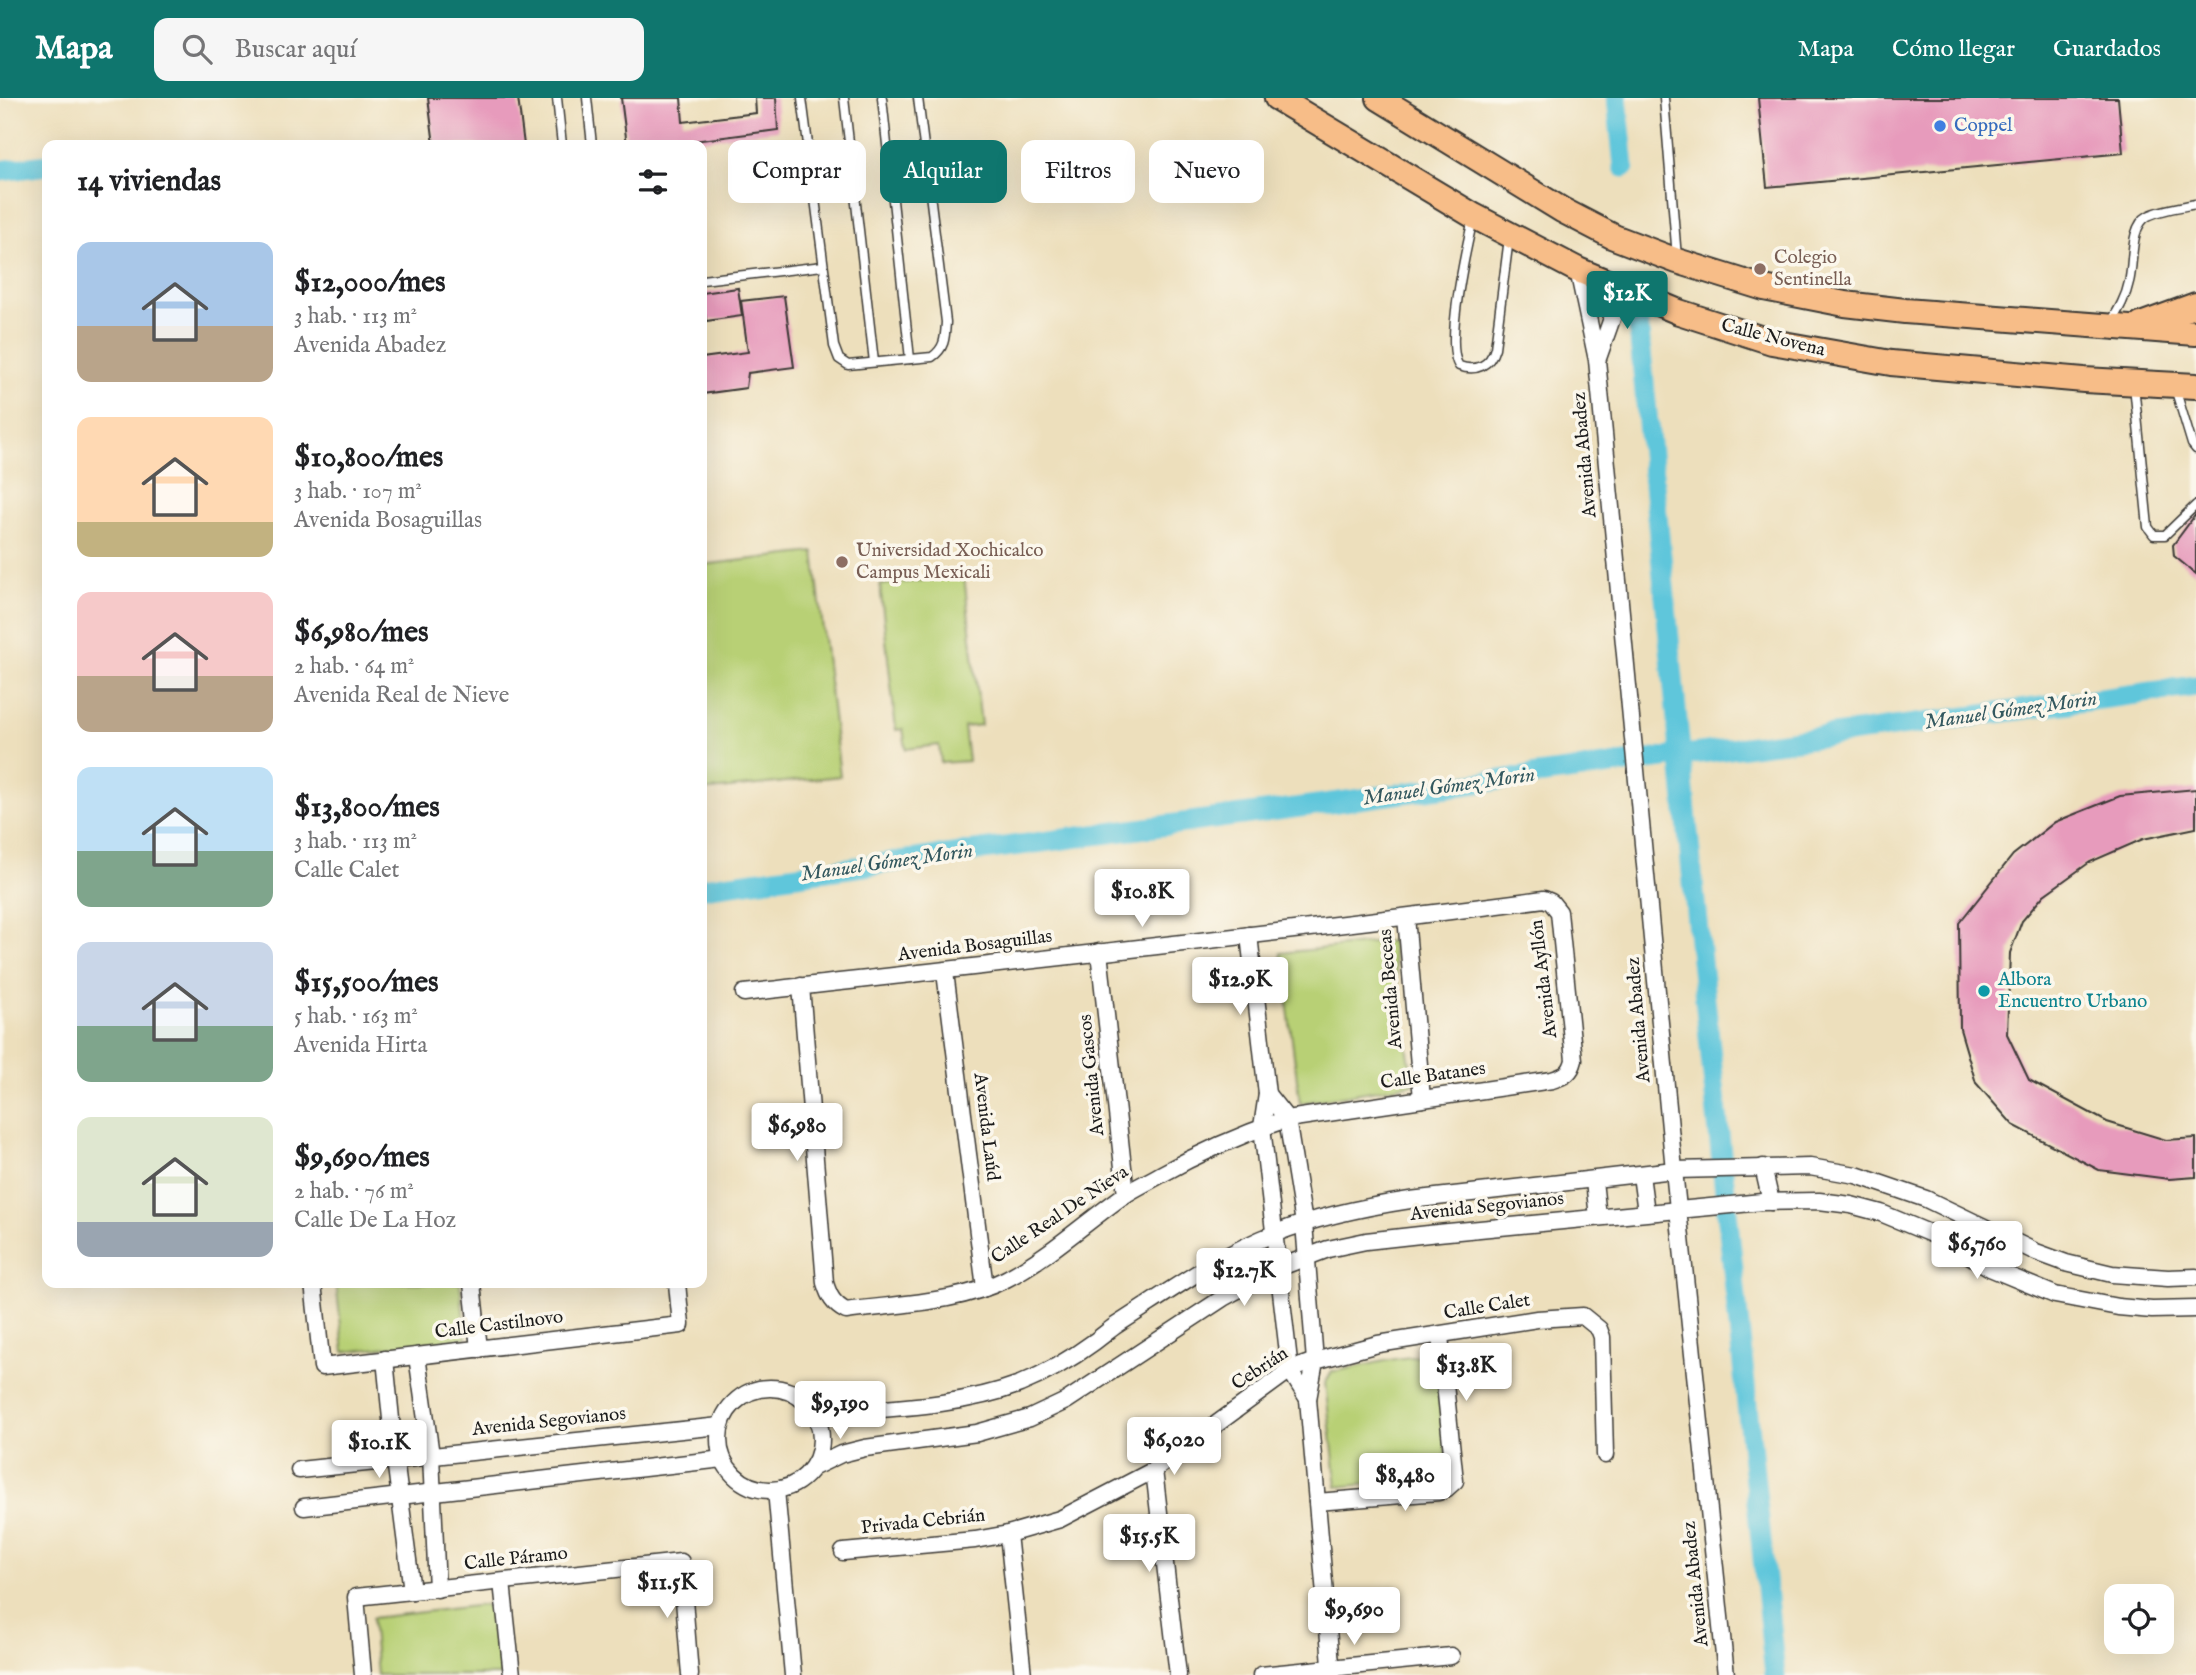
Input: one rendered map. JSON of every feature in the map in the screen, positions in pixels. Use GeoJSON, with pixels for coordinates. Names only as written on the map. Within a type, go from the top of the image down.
{"type":"FeatureCollection","features":[{"type":"Feature","properties":{"kind":"main road","name":"Calle Novena"},"geometry":{"type":"LineString","coordinates":[[1277,98],[1474,216],[1578,270],[1679,312],[1772,342],[1891,363],[2185,386]]}},
{"type":"Feature","properties":{"kind":"main road"},"geometry":{"type":"LineString","coordinates":[[1379,98],[1562,210],[1614,237],[1677,261],[1763,288],[1845,304],[1905,311],[2196,333]]}},
{"type":"Feature","properties":{"kind":"main road"},"geometry":{"type":"LineString","coordinates":[[2119,327],[2196,305]]}},
{"type":"Feature","properties":{"kind":"street","name":"Avenida Abadez"},"geometry":{"type":"LineString","coordinates":[[1578,270],[1597,360],[1674,1170],[1726,1675]]}},
{"type":"Feature","properties":{"kind":"street","name":"Avenida Abadez"},"geometry":{"type":"LineString","coordinates":[[1597,360],[1622,290]]}},
{"type":"Feature","properties":{"kind":"street","name":"Avenida Bosaguillas"},"geometry":{"type":"LineString","coordinates":[[744,993],[945,972],[1544,899]]}},
{"type":"Feature","properties":{"kind":"street","name":"Avenida Ayllón"},"geometry":{"type":"LineString","coordinates":[[1544,899],[1552,902],[1559,912],[1574,1060]]}},
{"type":"Feature","properties":{"kind":"street","name":"Avenida Beceas"},"geometry":{"type":"LineString","coordinates":[[1406,917],[1422,1099]]}},
{"type":"Feature","properties":{"kind":"street"},"geometry":{"type":"LineString","coordinates":[[1249,935],[1267,1094],[1262,1127],[1290,1370],[1308,1399]]}},
{"type":"Feature","properties":{"kind":"street","name":"Avenida Gascos"},"geometry":{"type":"LineString","coordinates":[[1100,953],[1126,1194]]}},
{"type":"Feature","properties":{"kind":"street","name":"Avenida Laúd"},"geometry":{"type":"LineString","coordinates":[[945,972],[985,1288]]}},
{"type":"Feature","properties":{"kind":"street","name":"Calle Real De Nieva"},"geometry":{"type":"LineString","coordinates":[[801,986],[825,1283],[829,1296],[837,1306],[846,1311],[969,1294],[1007,1279],[1126,1194],[1212,1148],[1287,1119]]}},
{"type":"Feature","properties":{"kind":"street","name":"Calle Batanes"},"geometry":{"type":"LineString","coordinates":[[1287,1119],[1552,1080],[1565,1076],[1572,1069],[1574,1060]]}},
{"type":"Feature","properties":{"kind":"street"},"geometry":{"type":"LineString","coordinates":[[1267,1094],[1287,1119],[1308,1255],[1315,1361],[1308,1399],[1332,1671]]}},
{"type":"Feature","properties":{"kind":"street"},"geometry":{"type":"LineString","coordinates":[[1759,1167],[1767,1202]]}},
{"type":"Feature","properties":{"kind":"street","name":"Avenida Segovianos"},"geometry":{"type":"LineString","coordinates":[[816,1414],[954,1401],[1020,1384],[1052,1370],[1112,1328],[1216,1263],[1273,1234],[1304,1223],[1410,1200],[1674,1170],[1810,1167],[1856,1175],[1926,1199],[2036,1252],[2066,1263],[2112,1274],[2196,1278]]}},
{"type":"Feature","properties":{"kind":"street"},"geometry":{"type":"LineString","coordinates":[[1641,1175],[1646,1212]]}},
{"type":"Feature","properties":{"kind":"street"},"geometry":{"type":"LineString","coordinates":[[1594,1181],[1598,1217]]}},
{"type":"Feature","properties":{"kind":"street","name":"Avenida Segovianos"},"geometry":{"type":"LineString","coordinates":[[814,1467],[841,1454],[865,1448],[977,1433],[1030,1418],[1066,1401],[1223,1298],[1278,1268],[1308,1255],[1366,1241],[1678,1209],[1819,1201],[1851,1205],[1881,1213],[1941,1238],[1990,1268],[2055,1295],[2141,1309],[2196,1309]]}},
{"type":"Feature","properties":{"kind":"street","name":"Calle Castilnovo"},"geometry":{"type":"LineString","coordinates":[[314,1288],[322,1367],[681,1325],[677,1288]]}},
{"type":"Feature","properties":{"kind":"street"},"geometry":{"type":"LineString","coordinates":[[473,1288],[479,1349]]}},
{"type":"Feature","properties":{"kind":"street","name":"Calle Calet"},"geometry":{"type":"LineString","coordinates":[[1315,1361],[1378,1344],[1537,1319],[1583,1316],[1599,1328],[1602,1337],[1605,1455]]}},
{"type":"Feature","properties":{"kind":"street"},"geometry":{"type":"LineString","coordinates":[[1317,1502],[1438,1492],[1455,1481],[1440,1336]]}},
{"type":"Feature","properties":{"kind":"street"},"geometry":{"type":"LineString","coordinates":[[417,1356],[431,1455],[437,1589]]}},
{"type":"Feature","properties":{"kind":"street"},"geometry":{"type":"LineString","coordinates":[[385,1359],[412,1591]]}},
{"type":"Feature","properties":{"kind":"street","name":"Cebrián"},"geometry":{"type":"LineString","coordinates":[[1008,1534],[1060,1519],[1154,1470],[1290,1370],[1315,1361]]}},
{"type":"Feature","properties":{"kind":"street"},"geometry":{"type":"LineString","coordinates":[[764,1387],[794,1392],[807,1402],[816,1414],[822,1441],[814,1467],[791,1487],[763,1490],[739,1480],[723,1459],[719,1448],[720,1426],[726,1411],[749,1391],[764,1387]]}},
{"type":"Feature","properties":{"kind":"street","name":"Avenida Segovianos"},"geometry":{"type":"LineString","coordinates":[[299,1470],[720,1426]]}},
{"type":"Feature","properties":{"kind":"street"},"geometry":{"type":"LineString","coordinates":[[304,1507],[723,1459]]}},
{"type":"Feature","properties":{"kind":"street"},"geometry":{"type":"LineString","coordinates":[[1154,1470],[1178,1675]]}},
{"type":"Feature","properties":{"kind":"street"},"geometry":{"type":"LineString","coordinates":[[776,1490],[793,1675]]}},
{"type":"Feature","properties":{"kind":"street"},"geometry":{"type":"LineString","coordinates":[[1008,1534],[1023,1675]]}},
{"type":"Feature","properties":{"kind":"street","name":"Privada Cebrián"},"geometry":{"type":"LineString","coordinates":[[843,1552],[975,1540],[1008,1534]]}},
{"type":"Feature","properties":{"kind":"street","name":"Calle Páramo"},"geometry":{"type":"LineString","coordinates":[[363,1675],[356,1597],[681,1562],[690,1675]]}},
{"type":"Feature","properties":{"kind":"street"},"geometry":{"type":"LineString","coordinates":[[502,1582],[512,1675]]}},
{"type":"Feature","properties":{"kind":"street"},"geometry":{"type":"LineString","coordinates":[[1261,1675],[1332,1671],[1451,1656]]}},
{"type":"Feature","properties":{"kind":"lane"},"geometry":{"type":"LineString","coordinates":[[557,98],[561,140]]}},
{"type":"Feature","properties":{"kind":"lane"},"geometry":{"type":"LineString","coordinates":[[587,98],[591,140]]}},
{"type":"Feature","properties":{"kind":"lane"},"geometry":{"type":"LineString","coordinates":[[802,98],[834,346],[839,359],[848,365],[932,357],[941,351],[945,339],[946,322],[918,98]]}},
{"type":"Feature","properties":{"kind":"lane"},"geometry":{"type":"LineString","coordinates":[[844,98],[874,362]]}},
{"type":"Feature","properties":{"kind":"lane"},"geometry":{"type":"LineString","coordinates":[[882,98],[910,359]]}},
{"type":"Feature","properties":{"kind":"lane"},"geometry":{"type":"LineString","coordinates":[[1664,98],[1677,261]]}},
{"type":"Feature","properties":{"kind":"lane"},"geometry":{"type":"LineString","coordinates":[[2119,327],[2122,304],[2130,281],[2134,242],[2142,220],[2166,210],[2196,204]]}},
{"type":"Feature","properties":{"kind":"lane"},"geometry":{"type":"LineString","coordinates":[[1474,216],[1464,258],[1453,341],[1454,356],[1459,366],[1464,368],[1487,365],[1491,361],[1509,234]]}},
{"type":"Feature","properties":{"kind":"lane"},"geometry":{"type":"LineString","coordinates":[[707,279],[823,266]]}},
{"type":"Feature","properties":{"kind":"lane"},"geometry":{"type":"LineString","coordinates":[[2134,383],[2148,527],[2154,535],[2165,535],[2196,505]]}},
{"type":"Feature","properties":{"kind":"lane"},"geometry":{"type":"LineString","coordinates":[[2185,386],[2192,444],[2196,449]]}},
{"type":"Feature","properties":{"kind":"green space"},"geometry":{"type":"Polygon","coordinates":[[[814,552],[840,776],[707,790],[707,564],[814,552]]]}},
{"type":"Feature","properties":{"kind":"green space"},"geometry":{"type":"Polygon","coordinates":[[[964,576],[981,725],[964,727],[968,761],[941,763],[939,745],[906,749],[903,729],[896,730],[880,585],[964,576]]]}},
{"type":"Feature","properties":{"kind":"green space"},"geometry":{"type":"Polygon","coordinates":[[[1391,941],[1413,1084],[1300,1103],[1281,953],[1391,941]]]}},
{"type":"Feature","properties":{"kind":"green space"},"geometry":{"type":"Polygon","coordinates":[[[337,1288],[461,1288],[466,1338],[344,1352],[337,1288]]]}},
{"type":"Feature","properties":{"kind":"green space"},"geometry":{"type":"Polygon","coordinates":[[[1434,1354],[1449,1476],[1337,1487],[1325,1383],[1332,1372],[1434,1354]]]}},
{"type":"Feature","properties":{"kind":"green space"},"geometry":{"type":"Polygon","coordinates":[[[483,1605],[494,1612],[501,1675],[377,1675],[372,1618],[483,1605]]]}},
{"type":"Feature","properties":{"kind":"building"},"geometry":{"type":"Polygon","coordinates":[[[428,98],[518,98],[523,140],[433,140],[428,98]]]}},
{"type":"Feature","properties":{"kind":"building"},"geometry":{"type":"Polygon","coordinates":[[[621,98],[681,98],[683,122],[756,113],[755,98],[776,98],[778,130],[701,140],[626,140],[621,98]]]}},
{"type":"Feature","properties":{"kind":"building","name":"Coppel"},"geometry":{"type":"Polygon","coordinates":[[[1758,98],[2118,98],[2123,153],[1767,187],[1758,98]]]}},
{"type":"Feature","properties":{"kind":"building"},"geometry":{"type":"Polygon","coordinates":[[[738,288],[742,316],[707,321],[707,292],[738,288]]]}},
{"type":"Feature","properties":{"kind":"building"},"geometry":{"type":"Polygon","coordinates":[[[784,296],[794,367],[748,373],[746,388],[707,393],[707,357],[748,352],[741,301],[784,296]]]}},
{"type":"Feature","properties":{"kind":"building"},"geometry":{"type":"Polygon","coordinates":[[[2196,514],[2196,574],[2174,556],[2173,545],[2196,514]]]}},
{"type":"Feature","properties":{"kind":"building","name":"Albora Encuentro Urbano"},"geometry":{"type":"Polygon","coordinates":[[[2196,789],[2196,828],[2143,839],[2090,862],[2044,895],[2022,921],[2010,953],[2007,1034],[2029,1080],[2107,1122],[2166,1140],[2196,1138],[2196,1177],[2169,1179],[2099,1170],[2013,1125],[1976,1083],[1960,1029],[1959,923],[2013,855],[2055,822],[2120,796],[2196,789]]]}},
{"type":"Feature","properties":{"kind":"waterway"},"geometry":{"type":"LineString","coordinates":[[1617,98],[1624,167]]}},
{"type":"Feature","properties":{"kind":"waterway","name":"Manuel Gómez Morin"},"geometry":{"type":"LineString","coordinates":[[0,171],[42,166]]}},
{"type":"Feature","properties":{"kind":"waterway"},"geometry":{"type":"LineString","coordinates":[[1638,321],[1775,1675]]}},
{"type":"Feature","properties":{"kind":"waterway","name":"Manuel Gómez Morin"},"geometry":{"type":"LineString","coordinates":[[707,887],[2196,686]]}},
{"type":"Feature","properties":{"kind":"place","name":"Coppel"},"geometry":{"type":"Point","coordinates":[1940,126]}},
{"type":"Feature","properties":{"kind":"place","name":"Colegio Sentinella"},"geometry":{"type":"Point","coordinates":[1760,269]}},
{"type":"Feature","properties":{"kind":"place","name":"Universidad Xochicalco Campus Mexicali"},"geometry":{"type":"Point","coordinates":[842,562]}},
{"type":"Feature","properties":{"kind":"place","name":"Albora Encuentro Urbano"},"geometry":{"type":"Point","coordinates":[1984,991]}}]}
